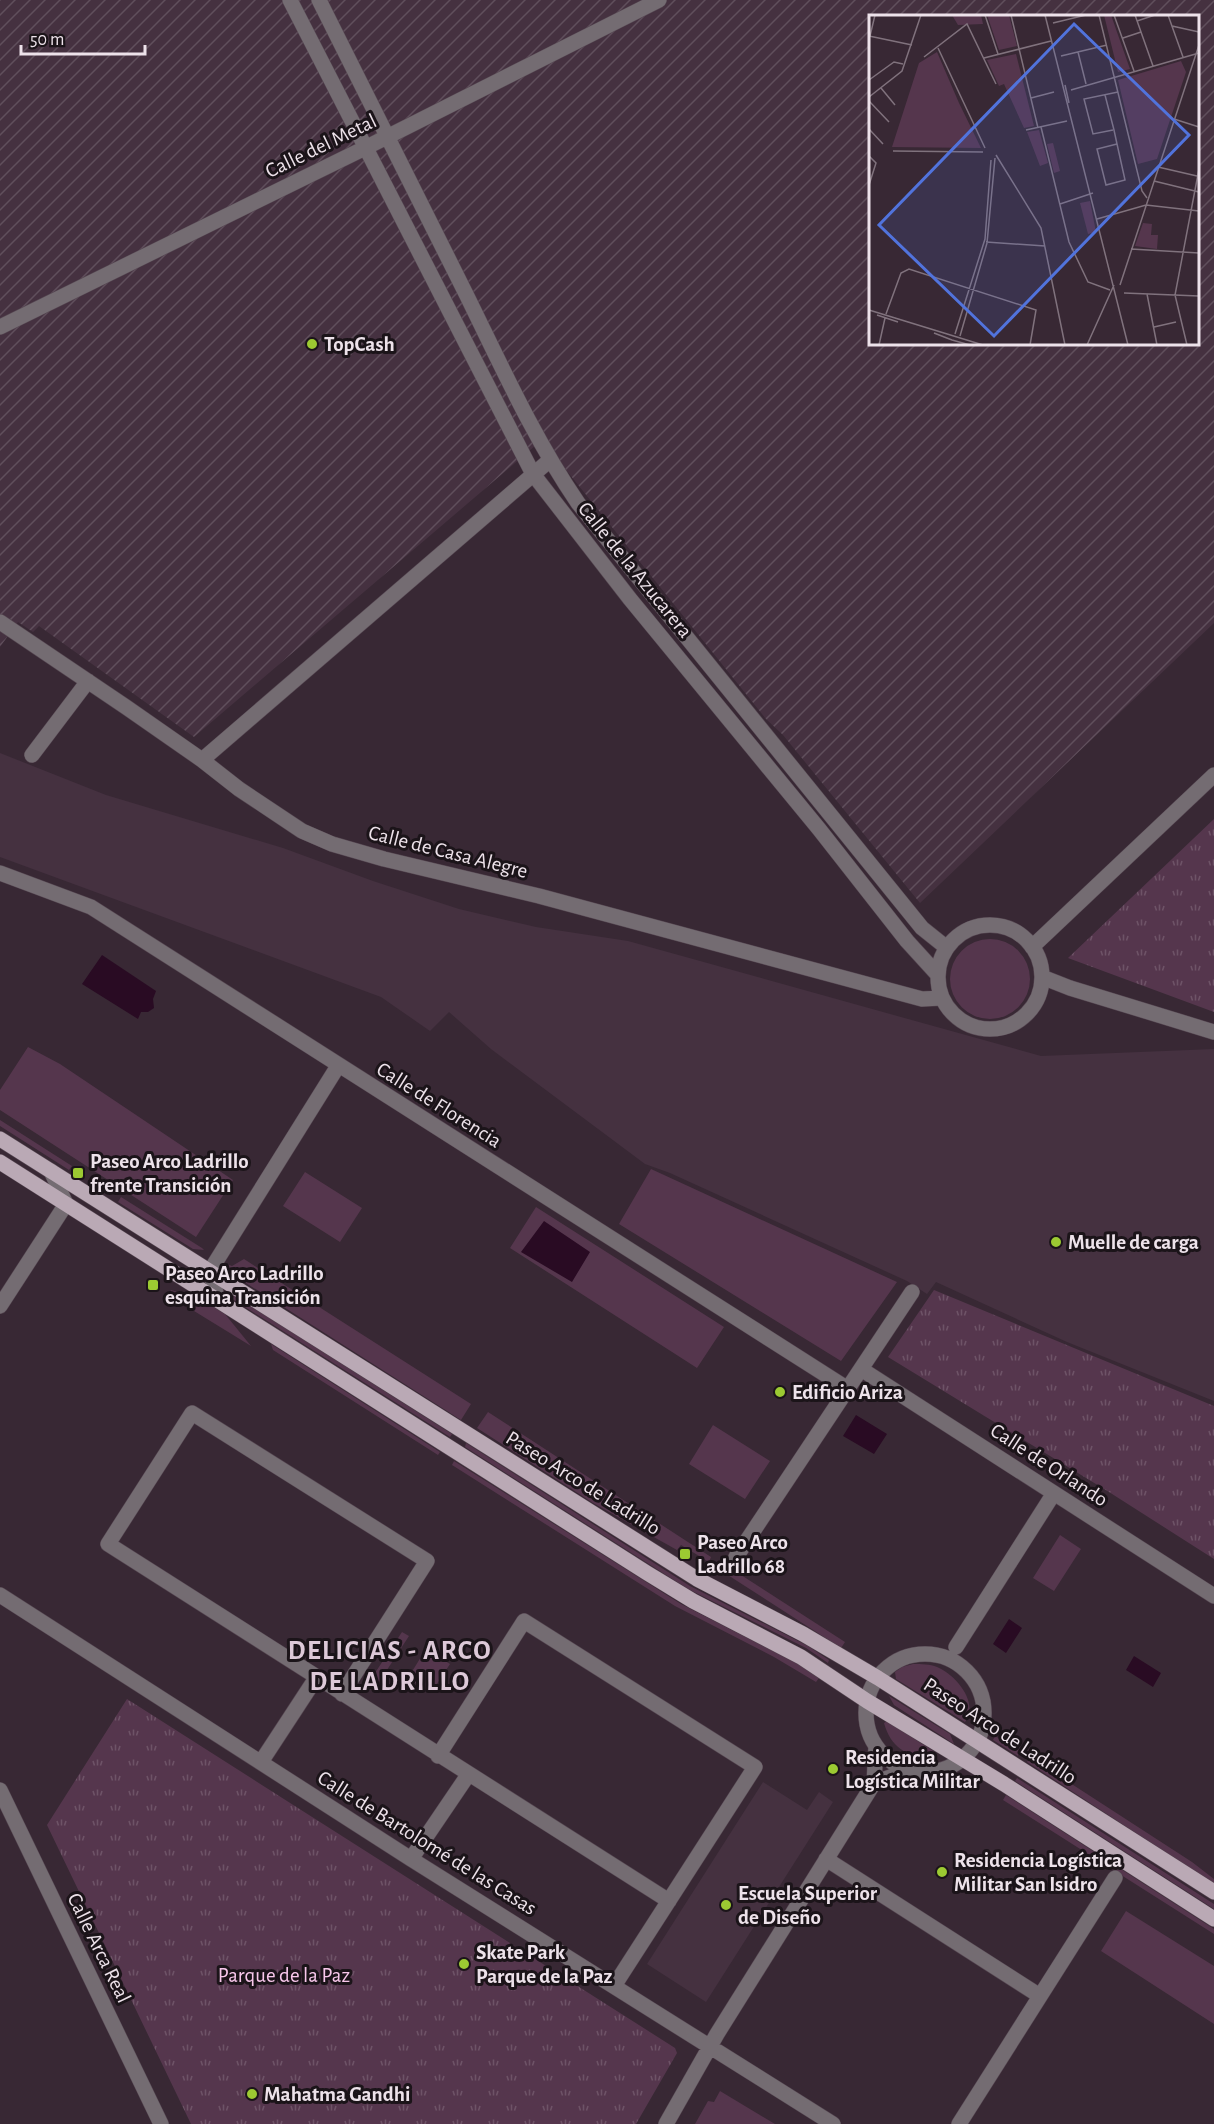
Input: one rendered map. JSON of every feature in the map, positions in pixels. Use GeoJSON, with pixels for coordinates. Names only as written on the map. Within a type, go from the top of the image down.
{"type":"FeatureCollection","features":[{"type":"Feature","properties":{"kind":"main road","name":"Paseo Arco de Ladrillo"},"geometry":{"type":"LineString","coordinates":[[0,1139],[697,1579],[803,1634],[878,1678],[1214,1892]]}},
{"type":"Feature","properties":{"kind":"main road","name":"Paseo Arco de Ladrillo"},"geometry":{"type":"LineString","coordinates":[[0,1162],[647,1573],[693,1601],[801,1657],[1214,1919]]}},
{"type":"Feature","properties":{"kind":"street","name":"Calle de la Azucarera"},"geometry":{"type":"LineString","coordinates":[[290,0],[533,474],[630,599],[907,941],[938,975]]}},
{"type":"Feature","properties":{"kind":"street","name":"Calle de la Azucarera"},"geometry":{"type":"LineString","coordinates":[[320,0],[512,388],[550,460],[578,503],[922,928],[947,948]]}},
{"type":"Feature","properties":{"kind":"street","name":"Calle del Metal"},"geometry":{"type":"LineString","coordinates":[[0,327],[365,148],[659,0]]}},
{"type":"Feature","properties":{"kind":"street"},"geometry":{"type":"LineString","coordinates":[[202,760],[550,460]]}},
{"type":"Feature","properties":{"kind":"street","name":"Calle de Casa Alegre"},"geometry":{"type":"LineString","coordinates":[[0,621],[202,760],[239,789],[302,831],[332,844],[384,859],[539,896],[922,999],[942,999]]}},
{"type":"Feature","properties":{"kind":"street"},"geometry":{"type":"LineString","coordinates":[[32,755],[88,681]]}},
{"type":"Feature","properties":{"kind":"street"},"geometry":{"type":"LineString","coordinates":[[1032,946],[1214,775]]}},
{"type":"Feature","properties":{"kind":"street","name":"Calle de Florencia"},"geometry":{"type":"LineString","coordinates":[[0,873],[92,907],[338,1066],[848,1389]]}},
{"type":"Feature","properties":{"kind":"street"},"geometry":{"type":"LineString","coordinates":[[989,925],[1013,931],[1032,946],[1041,966],[1042,977],[1039,994],[1024,1016],[1011,1025],[995,1029],[979,1028],[964,1022],[951,1012],[942,999],[938,975],[942,956],[958,936],[973,928],[989,925]]}},
{"type":"Feature","properties":{"kind":"street"},"geometry":{"type":"LineString","coordinates":[[1042,977],[1070,988],[1214,1032]]}},
{"type":"Feature","properties":{"kind":"street"},"geometry":{"type":"LineString","coordinates":[[218,1300],[210,1271],[338,1066]]}},
{"type":"Feature","properties":{"kind":"street"},"geometry":{"type":"LineString","coordinates":[[0,1306],[66,1204],[51,1171]]}},
{"type":"Feature","properties":{"kind":"street"},"geometry":{"type":"LineString","coordinates":[[736,1557],[912,1292]]}},
{"type":"Feature","properties":{"kind":"street","name":"Calle de Orlando"},"geometry":{"type":"LineString","coordinates":[[861,1369],[1214,1596]]}},
{"type":"Feature","properties":{"kind":"street"},"geometry":{"type":"LineString","coordinates":[[342,1694],[427,1561],[192,1413],[108,1544],[438,1756],[669,1902]]}},
{"type":"Feature","properties":{"kind":"street"},"geometry":{"type":"LineString","coordinates":[[939,1655],[956,1647],[1054,1493]]}},
{"type":"Feature","properties":{"kind":"street","name":"Calle de Bartolomé de las Casas"},"geometry":{"type":"LineString","coordinates":[[0,1595],[411,1859],[833,2124]]}},
{"type":"Feature","properties":{"kind":"street"},"geometry":{"type":"LineString","coordinates":[[438,1756],[524,1622],[755,1767],[615,1986]]}},
{"type":"Feature","properties":{"kind":"street"},"geometry":{"type":"LineString","coordinates":[[956,1647],[959,1664]]}},
{"type":"Feature","properties":{"kind":"street"},"geometry":{"type":"LineString","coordinates":[[912,1655],[939,1655],[959,1664],[974,1678],[981,1693],[984,1709],[983,1726],[977,1742],[963,1759],[938,1770],[922,1772],[909,1770],[889,1759],[876,1746],[868,1728],[867,1701],[871,1689],[888,1667],[912,1655]]}},
{"type":"Feature","properties":{"kind":"street"},"geometry":{"type":"LineString","coordinates":[[261,1762],[316,1677]]}},
{"type":"Feature","properties":{"kind":"street"},"geometry":{"type":"LineString","coordinates":[[666,2124],[710,2047],[874,1783],[876,1746]]}},
{"type":"Feature","properties":{"kind":"street"},"geometry":{"type":"LineString","coordinates":[[874,1783],[909,1770]]}},
{"type":"Feature","properties":{"kind":"street"},"geometry":{"type":"LineString","coordinates":[[411,1859],[468,1775]]}},
{"type":"Feature","properties":{"kind":"street","name":"Calle Arca Real"},"geometry":{"type":"LineString","coordinates":[[0,1790],[160,2124]]}},
{"type":"Feature","properties":{"kind":"street"},"geometry":{"type":"LineString","coordinates":[[826,1859],[1040,1996]]}},
{"type":"Feature","properties":{"kind":"street"},"geometry":{"type":"LineString","coordinates":[[958,2124],[1115,1878]]}},
{"type":"Feature","properties":{"kind":"shaded area"},"geometry":{"type":"Polygon","coordinates":[[[0,0],[1214,0],[1214,623],[920,903],[783,735],[766,719],[542,440],[194,737],[39,626],[33,632],[18,622],[0,647],[0,0]]]}},
{"type":"Feature","properties":{"kind":"shaded area"},"geometry":{"type":"Polygon","coordinates":[[[0,753],[106,795],[283,848],[459,909],[536,927],[628,941],[1041,1056],[1214,1049],[1214,1401],[1067,1342],[936,1282],[927,1294],[907,1281],[670,1173],[645,1164],[491,1049],[449,1012],[430,1031],[381,997],[0,857],[0,753]]]}},
{"type":"Feature","properties":{"kind":"shaded area"},"geometry":{"type":"Polygon","coordinates":[[[102,955],[156,991],[153,999],[154,1008],[148,1012],[141,1012],[138,1019],[82,984],[102,955]]]}},
{"type":"Feature","properties":{"kind":"shaded area"},"geometry":{"type":"Polygon","coordinates":[[[544,1221],[590,1252],[572,1282],[521,1252],[544,1221]]]}},
{"type":"Feature","properties":{"kind":"shaded area"},"geometry":{"type":"Polygon","coordinates":[[[856,1415],[887,1434],[874,1454],[843,1436],[856,1415]]]}},
{"type":"Feature","properties":{"kind":"shaded area"},"geometry":{"type":"Polygon","coordinates":[[[1009,1619],[1022,1628],[1006,1653],[993,1644],[1009,1619]]]}},
{"type":"Feature","properties":{"kind":"shaded area"},"geometry":{"type":"Polygon","coordinates":[[[1134,1656],[1161,1673],[1153,1687],[1126,1670],[1134,1656]]]}},
{"type":"Feature","properties":{"kind":"shaded area","name":"Escuela Superior de Diseño"},"geometry":{"type":"Polygon","coordinates":[[[763,1782],[807,1810],[819,1792],[833,1802],[706,2002],[647,1964],[763,1782]]]}},
{"type":"Feature","properties":{"kind":"green space"},"geometry":{"type":"Polygon","coordinates":[[[1214,819],[1214,1012],[1068,958],[1214,819]]]}},
{"type":"Feature","properties":{"kind":"green space"},"geometry":{"type":"Polygon","coordinates":[[[982,939],[998,939],[1019,950],[1030,971],[1030,987],[1019,1008],[998,1019],[982,1019],[968,1013],[956,1001],[950,987],[950,971],[956,957],[968,945],[982,939]]]}},
{"type":"Feature","properties":{"kind":"green space"},"geometry":{"type":"Polygon","coordinates":[[[28,1047],[60,1064],[233,1180],[196,1237],[0,1110],[0,1090],[28,1047]]]}},
{"type":"Feature","properties":{"kind":"green space"},"geometry":{"type":"Polygon","coordinates":[[[0,1120],[72,1166],[69,1170],[0,1126],[0,1120]]]}},
{"type":"Feature","properties":{"kind":"green space"},"geometry":{"type":"Polygon","coordinates":[[[651,1169],[897,1282],[841,1361],[619,1224],[651,1169]]]}},
{"type":"Feature","properties":{"kind":"green space"},"geometry":{"type":"Polygon","coordinates":[[[305,1172],[362,1208],[340,1242],[283,1206],[305,1172]]]}},
{"type":"Feature","properties":{"kind":"green space"},"geometry":{"type":"Polygon","coordinates":[[[121,1197],[204,1250],[193,1249],[118,1202],[121,1197]]]}},
{"type":"Feature","properties":{"kind":"green space"},"geometry":{"type":"Polygon","coordinates":[[[536,1207],[724,1327],[697,1368],[510,1248],[536,1207]]]}},
{"type":"Feature","properties":{"kind":"green space"},"geometry":{"type":"Polygon","coordinates":[[[244,1259],[471,1404],[461,1420],[224,1269],[226,1264],[232,1266],[244,1259]]]}},
{"type":"Feature","properties":{"kind":"green space"},"geometry":{"type":"Polygon","coordinates":[[[171,1290],[201,1299],[225,1314],[251,1346],[168,1295],[171,1290]]]}},
{"type":"Feature","properties":{"kind":"green space"},"geometry":{"type":"Polygon","coordinates":[[[934,1290],[1214,1406],[1214,1559],[888,1357],[934,1290]]]}},
{"type":"Feature","properties":{"kind":"green space"},"geometry":{"type":"Polygon","coordinates":[[[234,1295],[452,1434],[450,1437],[234,1300],[234,1295]]]}},
{"type":"Feature","properties":{"kind":"green space"},"geometry":{"type":"Polygon","coordinates":[[[271,1344],[440,1452],[438,1455],[273,1350],[271,1344]]]}},
{"type":"Feature","properties":{"kind":"green space"},"geometry":{"type":"Polygon","coordinates":[[[488,1412],[711,1557],[709,1562],[681,1545],[677,1550],[593,1503],[477,1428],[488,1412]]]}},
{"type":"Feature","properties":{"kind":"green space"},"geometry":{"type":"Polygon","coordinates":[[[713,1425],[770,1461],[745,1499],[689,1464],[713,1425]]]}},
{"type":"Feature","properties":{"kind":"green space"},"geometry":{"type":"Polygon","coordinates":[[[466,1443],[690,1586],[808,1646],[829,1660],[828,1663],[806,1648],[688,1589],[465,1447],[466,1443]]]}},
{"type":"Feature","properties":{"kind":"green space"},"geometry":{"type":"Polygon","coordinates":[[[454,1461],[681,1604],[795,1662],[819,1678],[816,1682],[774,1657],[675,1606],[452,1465],[454,1461]]]}},
{"type":"Feature","properties":{"kind":"green space"},"geometry":{"type":"Polygon","coordinates":[[[1060,1535],[1081,1549],[1054,1591],[1033,1578],[1060,1535]]]}},
{"type":"Feature","properties":{"kind":"green space"},"geometry":{"type":"Polygon","coordinates":[[[724,1564],[845,1642],[841,1648],[720,1570],[724,1564]]]}},
{"type":"Feature","properties":{"kind":"green space"},"geometry":{"type":"Polygon","coordinates":[[[402,1632],[409,1636],[374,1690],[367,1685],[402,1632]]]}},
{"type":"Feature","properties":{"kind":"green space"},"geometry":{"type":"Polygon","coordinates":[[[426,1649],[450,1664],[431,1693],[408,1678],[426,1649]]]}},
{"type":"Feature","properties":{"kind":"green space"},"geometry":{"type":"Polygon","coordinates":[[[913,1664],[937,1667],[958,1682],[969,1706],[969,1714],[965,1722],[896,1679],[895,1672],[913,1664]]]}},
{"type":"Feature","properties":{"kind":"green space"},"geometry":{"type":"Polygon","coordinates":[[[889,1696],[950,1734],[954,1744],[894,1705],[889,1696]]]}},
{"type":"Feature","properties":{"kind":"green space","name":"Parque de la Paz"},"geometry":{"type":"Polygon","coordinates":[[[127,1699],[675,2048],[677,2053],[636,2124],[191,2124],[47,1825],[127,1699]]]}},
{"type":"Feature","properties":{"kind":"green space"},"geometry":{"type":"Polygon","coordinates":[[[887,1721],[935,1752],[935,1757],[910,1754],[897,1746],[887,1732],[884,1723],[887,1721]]]}},
{"type":"Feature","properties":{"kind":"green space"},"geometry":{"type":"Polygon","coordinates":[[[995,1736],[1019,1750],[1018,1756],[993,1740],[995,1736]]]}},
{"type":"Feature","properties":{"kind":"green space"},"geometry":{"type":"Polygon","coordinates":[[[1030,1757],[1192,1862],[1214,1879],[1214,1884],[1027,1762],[1030,1757]]]}},
{"type":"Feature","properties":{"kind":"green space"},"geometry":{"type":"Polygon","coordinates":[[[1017,1778],[1214,1904],[1214,1909],[1015,1781],[1017,1778]]]}},
{"type":"Feature","properties":{"kind":"green space"},"geometry":{"type":"Polygon","coordinates":[[[1006,1795],[1214,1929],[1214,1934],[1003,1800],[1006,1795]]]}},
{"type":"Feature","properties":{"kind":"green space"},"geometry":{"type":"Polygon","coordinates":[[[1126,1911],[1214,1966],[1214,2024],[1101,1951],[1126,1911]]]}},
{"type":"Feature","properties":{"kind":"green space"},"geometry":{"type":"Polygon","coordinates":[[[720,2091],[775,2124],[695,2124],[708,2101],[714,2102],[720,2091]]]}},
{"type":"Feature","properties":{"kind":"place","name":"TopCash"},"geometry":{"type":"Point","coordinates":[312,344]}},
{"type":"Feature","properties":{"kind":"place","name":"Paseo Arco Ladrillo frente Transición"},"geometry":{"type":"Point","coordinates":[78,1173]}},
{"type":"Feature","properties":{"kind":"place","name":"Muelle de carga"},"geometry":{"type":"Point","coordinates":[1056,1242]}},
{"type":"Feature","properties":{"kind":"place","name":"Paseo Arco Ladrillo esquina Transición"},"geometry":{"type":"Point","coordinates":[153,1285]}},
{"type":"Feature","properties":{"kind":"place","name":"Edificio Ariza"},"geometry":{"type":"Point","coordinates":[780,1392]}},
{"type":"Feature","properties":{"kind":"place","name":"Paseo Arco Ladrillo 68"},"geometry":{"type":"Point","coordinates":[685,1554]}},
{"type":"Feature","properties":{"kind":"place","name":"Residencia Logística Militar"},"geometry":{"type":"Point","coordinates":[833,1769]}},
{"type":"Feature","properties":{"kind":"place","name":"Residencia Logística Militar San Isidro"},"geometry":{"type":"Point","coordinates":[942,1872]}},
{"type":"Feature","properties":{"kind":"place","name":"Escuela Superior de Diseño"},"geometry":{"type":"Point","coordinates":[726,1905]}},
{"type":"Feature","properties":{"kind":"place","name":"Skate Park Parque de la Paz"},"geometry":{"type":"Point","coordinates":[464,1964]}},
{"type":"Feature","properties":{"kind":"place","name":"Mahatma Gandhi"},"geometry":{"type":"Point","coordinates":[252,2094]}},
{"type":"Feature","properties":{"kind":"district","name":"DELICIAS - ARCO DE LADRILLO"},"geometry":{"type":"Point","coordinates":[390,1666]}}]}
